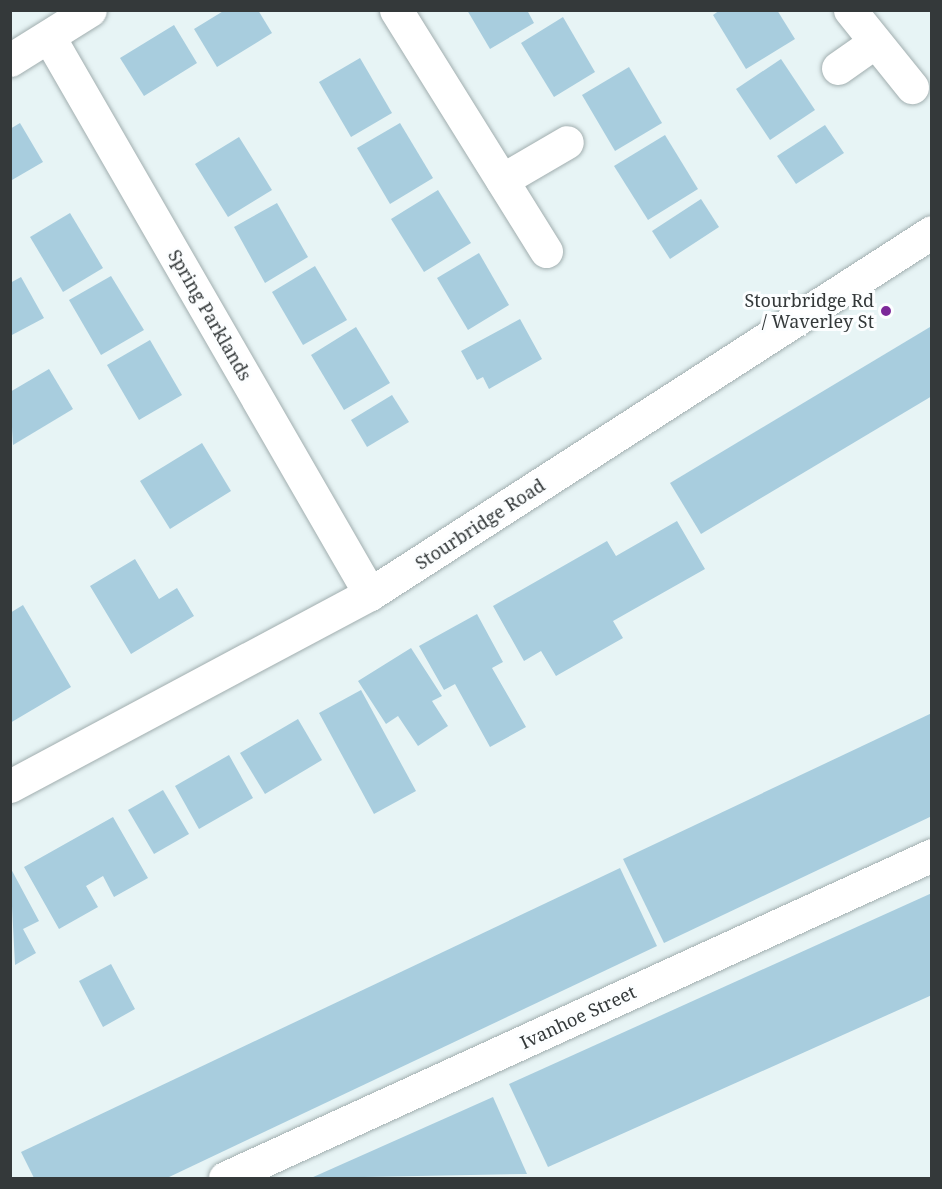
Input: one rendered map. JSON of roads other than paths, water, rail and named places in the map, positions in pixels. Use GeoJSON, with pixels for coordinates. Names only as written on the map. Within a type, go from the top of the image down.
{"type":"FeatureCollection","features":[{"type":"Feature","properties":{"kind":"street"},"geometry":{"type":"LineString","coordinates":[[10,60],[90,10]]}},
{"type":"Feature","properties":{"kind":"street"},"geometry":{"type":"LineString","coordinates":[[396,10],[546,251]]}},
{"type":"Feature","properties":{"kind":"street"},"geometry":{"type":"LineString","coordinates":[[850,10],[912,87]]}},
{"type":"Feature","properties":{"kind":"street","name":"Spring Parklands"},"geometry":{"type":"LineString","coordinates":[[49,37],[370,594]]}},
{"type":"Feature","properties":{"kind":"street"},"geometry":{"type":"LineString","coordinates":[[838,68],[875,42]]}},
{"type":"Feature","properties":{"kind":"street"},"geometry":{"type":"LineString","coordinates":[[502,180],[567,142]]}},
{"type":"Feature","properties":{"kind":"street","name":"Stourbridge Road"},"geometry":{"type":"LineString","coordinates":[[10,786],[370,594],[932,232]]}},
{"type":"Feature","properties":{"kind":"street","name":"Ivanhoe Street"},"geometry":{"type":"LineString","coordinates":[[225,1179],[932,855]]}},
{"type":"Feature","properties":{"kind":"place","name":"Stourbridge Rd / Waverley St"},"geometry":{"type":"Point","coordinates":[886,311]}}]}
